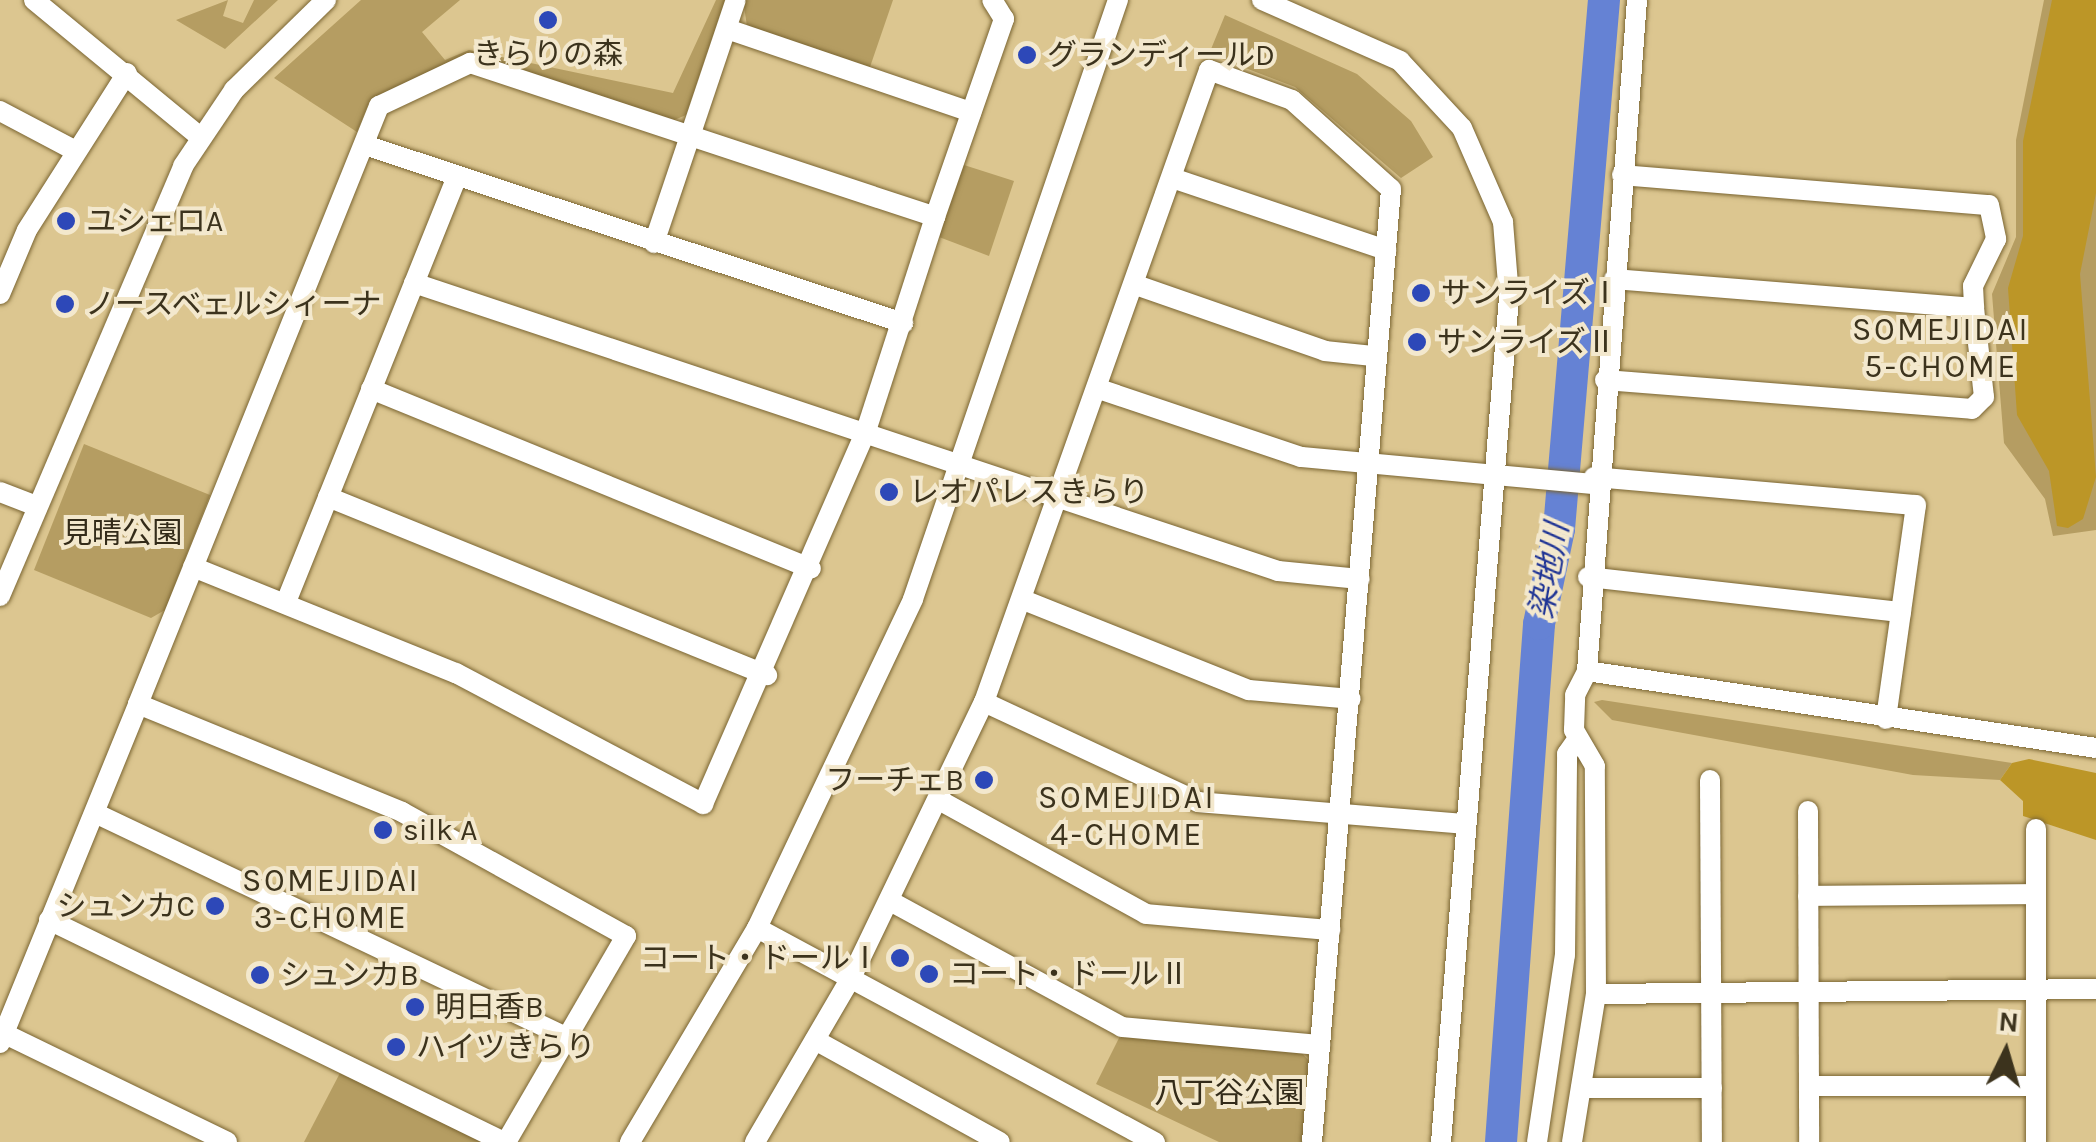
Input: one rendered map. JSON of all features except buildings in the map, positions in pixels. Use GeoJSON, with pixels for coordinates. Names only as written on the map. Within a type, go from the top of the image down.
{"type":"FeatureCollection","features":[{"type":"Feature","properties":{"kind":"street"},"geometry":{"type":"LineString","coordinates":[[34,0],[200,137]]}},
{"type":"Feature","properties":{"kind":"street"},"geometry":{"type":"LineString","coordinates":[[0,596],[139,256],[200,137],[262,58],[326,0]]}},
{"type":"Feature","properties":{"kind":"street"},"geometry":{"type":"LineString","coordinates":[[654,243],[736,0]]}},
{"type":"Feature","properties":{"kind":"street"},"geometry":{"type":"LineString","coordinates":[[192,567],[456,672],[703,804],[767,675],[865,434],[1004,19],[992,0]]}},
{"type":"Feature","properties":{"kind":"street"},"geometry":{"type":"LineString","coordinates":[[630,1142],[757,928],[866,708],[963,467],[1118,0]]}},
{"type":"Feature","properties":{"kind":"street"},"geometry":{"type":"LineString","coordinates":[[1262,0],[1400,61],[1481,162],[1502,222],[1508,281],[1441,1142]]}},
{"type":"Feature","properties":{"kind":"street"},"geometry":{"type":"LineString","coordinates":[[1572,1142],[1596,994],[1596,766],[1578,738],[1575,695],[1587,670],[1589,481],[1605,380],[1637,0]]}},
{"type":"Feature","properties":{"kind":"street"},"geometry":{"type":"LineString","coordinates":[[727,28],[971,112]]}},
{"type":"Feature","properties":{"kind":"street"},"geometry":{"type":"LineString","coordinates":[[227,1142],[2,1038],[379,106],[470,63],[935,218]]}},
{"type":"Feature","properties":{"kind":"street"},"geometry":{"type":"LineString","coordinates":[[754,1142],[851,978],[984,702],[1026,601],[1102,390],[1209,70],[1292,100],[1391,188],[1373,356],[1351,698],[1312,1142]]}},
{"type":"Feature","properties":{"kind":"street"},"geometry":{"type":"LineString","coordinates":[[0,294],[76,151],[126,73]]}},
{"type":"Feature","properties":{"kind":"street"},"geometry":{"type":"LineString","coordinates":[[0,111],[76,151]]}},
{"type":"Feature","properties":{"kind":"street"},"geometry":{"type":"LineString","coordinates":[[365,145],[903,323]]}},
{"type":"Feature","properties":{"kind":"street"},"geometry":{"type":"LineString","coordinates":[[1605,380],[1972,410],[1984,397],[1973,286],[1996,239],[1990,206],[1622,175]]}},
{"type":"Feature","properties":{"kind":"street"},"geometry":{"type":"LineString","coordinates":[[286,602],[457,178]]}},
{"type":"Feature","properties":{"kind":"street"},"geometry":{"type":"LineString","coordinates":[[1172,178],[1386,250]]}},
{"type":"Feature","properties":{"kind":"street"},"geometry":{"type":"LineString","coordinates":[[1614,279],[1974,308]]}},
{"type":"Feature","properties":{"kind":"street"},"geometry":{"type":"LineString","coordinates":[[414,283],[1278,571],[1360,578]]}},
{"type":"Feature","properties":{"kind":"street"},"geometry":{"type":"LineString","coordinates":[[1136,285],[1325,351],[1373,356]]}},
{"type":"Feature","properties":{"kind":"street"},"geometry":{"type":"LineString","coordinates":[[371,388],[810,569]]}},
{"type":"Feature","properties":{"kind":"street"},"geometry":{"type":"LineString","coordinates":[[1102,390],[1295,455],[1536,479],[1916,504],[1886,719]]}},
{"type":"Feature","properties":{"kind":"street"},"geometry":{"type":"LineString","coordinates":[[0,492],[36,506]]}},
{"type":"Feature","properties":{"kind":"street"},"geometry":{"type":"LineString","coordinates":[[328,497],[767,675]]}},
{"type":"Feature","properties":{"kind":"street"},"geometry":{"type":"LineString","coordinates":[[1588,577],[1901,612]]}},
{"type":"Feature","properties":{"kind":"street"},"geometry":{"type":"LineString","coordinates":[[1026,601],[1249,690],[1351,698]]}},
{"type":"Feature","properties":{"kind":"street"},"geometry":{"type":"LineString","coordinates":[[1587,670],[1886,719],[2096,748]]}},
{"type":"Feature","properties":{"kind":"street"},"geometry":{"type":"LineString","coordinates":[[984,702],[1198,802],[1466,824]]}},
{"type":"Feature","properties":{"kind":"street"},"geometry":{"type":"LineString","coordinates":[[49,920],[505,1142],[627,947],[622,932],[402,812],[138,704]]}},
{"type":"Feature","properties":{"kind":"street"},"geometry":{"type":"LineString","coordinates":[[1537,1142],[1565,955],[1567,754],[1578,738]]}},
{"type":"Feature","properties":{"kind":"street"},"geometry":{"type":"LineString","coordinates":[[1710,780],[1712,1142]]}},
{"type":"Feature","properties":{"kind":"street"},"geometry":{"type":"LineString","coordinates":[[940,800],[1146,914],[1330,930]]}},
{"type":"Feature","properties":{"kind":"street"},"geometry":{"type":"LineString","coordinates":[[1808,811],[1809,1142]]}},
{"type":"Feature","properties":{"kind":"street"},"geometry":{"type":"LineString","coordinates":[[95,812],[570,1039]]}},
{"type":"Feature","properties":{"kind":"street"},"geometry":{"type":"LineString","coordinates":[[2036,829],[2036,1142]]}},
{"type":"Feature","properties":{"kind":"street"},"geometry":{"type":"LineString","coordinates":[[1808,896],[2035,894]]}},
{"type":"Feature","properties":{"kind":"street"},"geometry":{"type":"LineString","coordinates":[[890,901],[1122,1028],[1320,1045]]}},
{"type":"Feature","properties":{"kind":"street"},"geometry":{"type":"LineString","coordinates":[[757,928],[1155,1142]]}},
{"type":"Feature","properties":{"kind":"street"},"geometry":{"type":"LineString","coordinates":[[1596,994],[2096,989]]}},
{"type":"Feature","properties":{"kind":"street"},"geometry":{"type":"LineString","coordinates":[[815,1040],[1000,1142]]}},
{"type":"Feature","properties":{"kind":"street"},"geometry":{"type":"LineString","coordinates":[[1809,1086],[2034,1086]]}},
{"type":"Feature","properties":{"kind":"street"},"geometry":{"type":"LineString","coordinates":[[1581,1088],[1712,1088]]}},
{"type":"Feature","properties":{"kind":"green space"},"geometry":{"type":"Polygon","coordinates":[[[228,0],[223,16],[243,23],[254,0],[278,0],[225,49],[176,20],[228,0]]]}},
{"type":"Feature","properties":{"kind":"green space"},"geometry":{"type":"Polygon","coordinates":[[[361,0],[460,0],[422,32],[445,60],[469,50],[673,93],[716,0],[725,0],[686,115],[672,121],[468,53],[370,100],[357,132],[274,78],[361,0]]]}},
{"type":"Feature","properties":{"kind":"green space"},"geometry":{"type":"Polygon","coordinates":[[[743,0],[893,0],[870,67],[747,26],[743,0]]]}},
{"type":"Feature","properties":{"kind":"green space"},"geometry":{"type":"Polygon","coordinates":[[[2044,0],[2096,0],[2096,530],[2053,536],[2045,499],[2004,443],[1992,294],[2016,237],[2016,140],[2044,0]]]}},
{"type":"Feature","properties":{"kind":"green space"},"geometry":{"type":"Polygon","coordinates":[[[1225,15],[1357,74],[1411,121],[1433,157],[1401,178],[1295,87],[1209,54],[1225,15]]]}},
{"type":"Feature","properties":{"kind":"green space"},"geometry":{"type":"Polygon","coordinates":[[[964,165],[1014,181],[989,256],[939,237],[964,165]]]}},
{"type":"Feature","properties":{"kind":"green space","name":"見晴公園"},"geometry":{"type":"Polygon","coordinates":[[[84,444],[210,495],[165,610],[151,618],[34,570],[84,444]]]}},
{"type":"Feature","properties":{"kind":"green space"},"geometry":{"type":"Polygon","coordinates":[[[1602,700],[2012,763],[2000,780],[1913,775],[1612,720],[1594,702],[1602,700]]]}},
{"type":"Feature","properties":{"kind":"green space","name":"八丁谷公園"},"geometry":{"type":"Polygon","coordinates":[[[1121,1034],[1300,1051],[1311,1063],[1302,1142],[1219,1142],[1096,1084],[1121,1034]]]}},
{"type":"Feature","properties":{"kind":"green space"},"geometry":{"type":"Polygon","coordinates":[[[340,1073],[480,1141],[480,1142],[304,1142],[340,1073]]]}},
{"type":"Feature","properties":{"kind":"shaded area"},"geometry":{"type":"Polygon","coordinates":[[[2052,0],[2096,0],[2096,193],[2080,274],[2096,477],[2083,519],[2068,528],[2057,526],[2049,471],[2017,415],[2008,288],[2023,236],[2023,141],[2052,0]]]}},
{"type":"Feature","properties":{"kind":"shaded area"},"geometry":{"type":"Polygon","coordinates":[[[2029,759],[2096,773],[2096,840],[2023,816],[2023,801],[2000,780],[2012,763],[2029,759]]]}},
{"type":"Feature","properties":{"kind":"waterway","name":"染地川"},"geometry":{"type":"LineString","coordinates":[[1501,1142],[1539,624],[1559,529],[1604,0]]}},
{"type":"Feature","properties":{"kind":"place","name":"きらりの森"},"geometry":{"type":"Point","coordinates":[548,20]}},
{"type":"Feature","properties":{"kind":"place","name":"グランディールD"},"geometry":{"type":"Point","coordinates":[1027,55]}},
{"type":"Feature","properties":{"kind":"place","name":"ユシェロA"},"geometry":{"type":"Point","coordinates":[66,221]}},
{"type":"Feature","properties":{"kind":"place","name":"サンライズⅠ"},"geometry":{"type":"Point","coordinates":[1421,293]}},
{"type":"Feature","properties":{"kind":"place","name":"ノースベェルシィーナ"},"geometry":{"type":"Point","coordinates":[65,304]}},
{"type":"Feature","properties":{"kind":"place","name":"サンライズⅡ"},"geometry":{"type":"Point","coordinates":[1417,342]}},
{"type":"Feature","properties":{"kind":"place","name":"レオパレスきらり"},"geometry":{"type":"Point","coordinates":[889,492]}},
{"type":"Feature","properties":{"kind":"place","name":"フーチェB"},"geometry":{"type":"Point","coordinates":[984,780]}},
{"type":"Feature","properties":{"kind":"place","name":"silk A"},"geometry":{"type":"Point","coordinates":[383,830]}},
{"type":"Feature","properties":{"kind":"place","name":"シュンカC"},"geometry":{"type":"Point","coordinates":[215,906]}},
{"type":"Feature","properties":{"kind":"place","name":"コート・ドールⅠ"},"geometry":{"type":"Point","coordinates":[900,958]}},
{"type":"Feature","properties":{"kind":"place","name":"コート・ドールⅡ"},"geometry":{"type":"Point","coordinates":[929,974]}},
{"type":"Feature","properties":{"kind":"place","name":"シュンカB"},"geometry":{"type":"Point","coordinates":[260,975]}},
{"type":"Feature","properties":{"kind":"place","name":"明日香B"},"geometry":{"type":"Point","coordinates":[415,1007]}},
{"type":"Feature","properties":{"kind":"place","name":"ハイツきらり"},"geometry":{"type":"Point","coordinates":[396,1047]}},
{"type":"Feature","properties":{"kind":"district","name":"SOMEJIDAI 5-CHOME"},"geometry":{"type":"Point","coordinates":[1941,350]}},
{"type":"Feature","properties":{"kind":"district","name":"SOMEJIDAI 4-CHOME"},"geometry":{"type":"Point","coordinates":[1127,818]}},
{"type":"Feature","properties":{"kind":"district","name":"SOMEJIDAI 3-CHOME"},"geometry":{"type":"Point","coordinates":[331,900]}}]}
